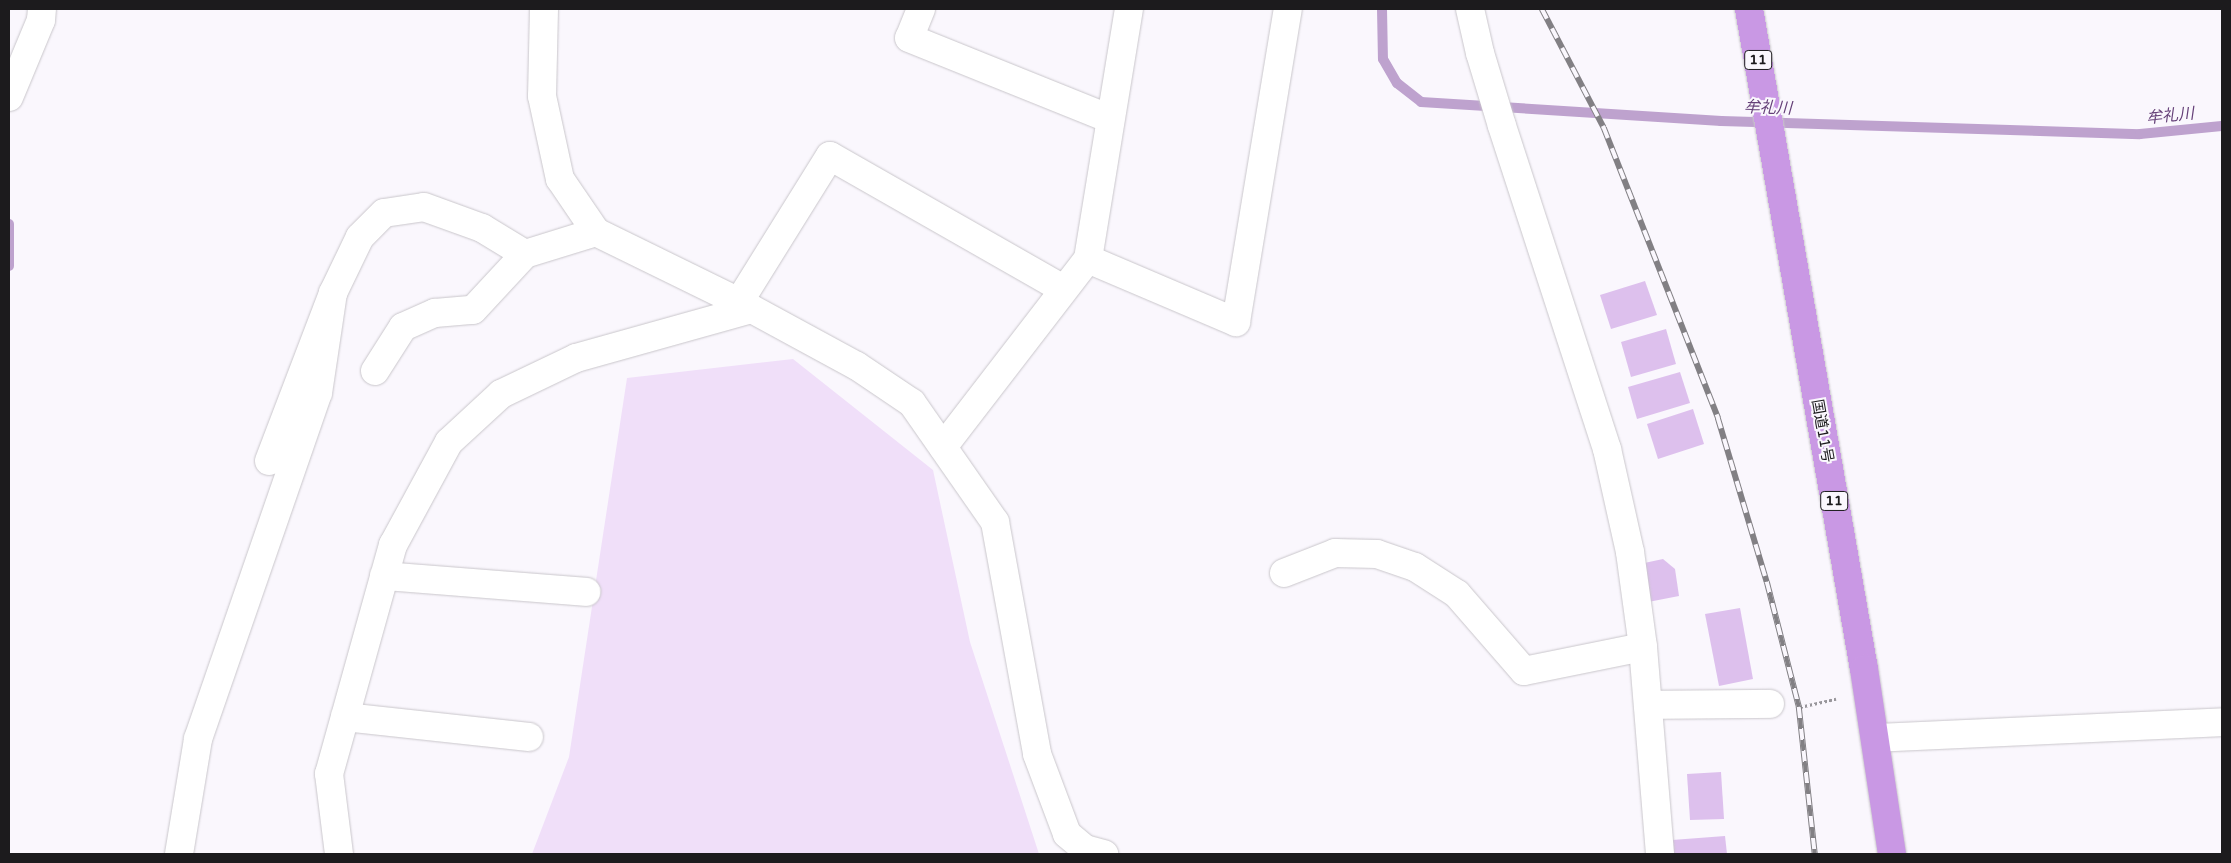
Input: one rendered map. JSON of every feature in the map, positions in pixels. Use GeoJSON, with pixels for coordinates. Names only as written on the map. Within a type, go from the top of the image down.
{"type":"FeatureCollection","features":[{"type":"Feature","properties":{"kind":"highway","name":"国道11号"},"geometry":{"type":"LineString","coordinates":[[1749,9],[1874,738],[1892,854]]}},
{"type":"Feature","properties":{"kind":"street"},"geometry":{"type":"LineString","coordinates":[[9,97],[41,20],[42,9]]}},
{"type":"Feature","properties":{"kind":"street"},"geometry":{"type":"LineString","coordinates":[[544,9],[542,96],[560,179],[596,232],[745,306],[857,366],[912,403],[994,522],[1037,754],[1067,834],[1085,849],[1103,854]]}},
{"type":"Feature","properties":{"kind":"street"},"geometry":{"type":"LineString","coordinates":[[921,9],[909,38],[1110,119]]}},
{"type":"Feature","properties":{"kind":"street"},"geometry":{"type":"LineString","coordinates":[[943,447],[1063,288],[1088,258],[1099,204],[1110,119],[1129,9]]}},
{"type":"Feature","properties":{"kind":"street"},"geometry":{"type":"LineString","coordinates":[[1088,258],[1236,322],[1288,9]]}},
{"type":"Feature","properties":{"kind":"street"},"geometry":{"type":"LineString","coordinates":[[1470,9],[1502,126],[1607,449],[1630,552],[1643,647],[1660,854]]}},
{"type":"Feature","properties":{"kind":"street"},"geometry":{"type":"LineString","coordinates":[[338,854],[329,774],[392,545],[449,442],[501,394],[576,358],[745,306],[830,156],[1063,288]]}},
{"type":"Feature","properties":{"kind":"street"},"geometry":{"type":"LineString","coordinates":[[269,461],[333,293],[360,237],[384,213],[424,207],[482,228],[526,254]]}},
{"type":"Feature","properties":{"kind":"street"},"geometry":{"type":"LineString","coordinates":[[375,371],[403,326],[435,313],[473,310],[526,254],[596,232]]}},
{"type":"Feature","properties":{"kind":"street"},"geometry":{"type":"LineString","coordinates":[[179,854],[198,739],[318,393],[333,293]]}},
{"type":"Feature","properties":{"kind":"street"},"geometry":{"type":"LineString","coordinates":[[1284,573],[1335,553],[1378,554],[1416,568],[1456,594],[1524,671],[1643,647]]}},
{"type":"Feature","properties":{"kind":"street"},"geometry":{"type":"LineString","coordinates":[[384,576],[586,592]]}},
{"type":"Feature","properties":{"kind":"street"},"geometry":{"type":"LineString","coordinates":[[1648,705],[1770,704]]}},
{"type":"Feature","properties":{"kind":"street"},"geometry":{"type":"LineString","coordinates":[[345,717],[529,737]]}},
{"type":"Feature","properties":{"kind":"street"},"geometry":{"type":"LineString","coordinates":[[1874,738],[2222,722]]}},
{"type":"Feature","properties":{"kind":"shaded area"},"geometry":{"type":"Polygon","coordinates":[[[793,359],[933,470],[970,642],[1039,854],[532,854],[569,757],[627,378],[793,359]]]}},
{"type":"Feature","properties":{"kind":"building"},"geometry":{"type":"Polygon","coordinates":[[[1645,281],[1657,315],[1611,329],[1600,295],[1645,281]]]}},
{"type":"Feature","properties":{"kind":"building"},"geometry":{"type":"Polygon","coordinates":[[[1666,329],[1676,364],[1631,377],[1621,342],[1666,329]]]}},
{"type":"Feature","properties":{"kind":"building"},"geometry":{"type":"Polygon","coordinates":[[[1680,372],[1690,403],[1637,419],[1628,387],[1680,372]]]}},
{"type":"Feature","properties":{"kind":"building"},"geometry":{"type":"Polygon","coordinates":[[[1693,409],[1704,444],[1658,459],[1647,424],[1693,409]]]}},
{"type":"Feature","properties":{"kind":"building"},"geometry":{"type":"Polygon","coordinates":[[[1663,559],[1675,569],[1679,596],[1643,603],[1635,565],[1663,559]]]}},
{"type":"Feature","properties":{"kind":"building"},"geometry":{"type":"Polygon","coordinates":[[[1740,608],[1753,679],[1719,686],[1705,614],[1740,608]]]}},
{"type":"Feature","properties":{"kind":"building"},"geometry":{"type":"Polygon","coordinates":[[[1721,772],[1724,819],[1690,820],[1687,774],[1721,772]]]}},
{"type":"Feature","properties":{"kind":"building"},"geometry":{"type":"Polygon","coordinates":[[[1725,836],[1727,854],[1673,854],[1672,840],[1725,836]]]}},
{"type":"Feature","properties":{"kind":"waterway","name":"牟礼川"},"geometry":{"type":"LineString","coordinates":[[1382,9],[1383,59],[1397,83],[1421,102],[1721,121],[2140,134],[2222,126]]}},
{"type":"Feature","properties":{"kind":"waterway"},"geometry":{"type":"LineString","coordinates":[[9,224],[9,266]]}},
{"type":"Feature","properties":{"kind":"railway"},"geometry":{"type":"LineString","coordinates":[[1542,9],[1604,128],[1718,418],[1767,582],[1799,707],[1815,854]]}}]}
